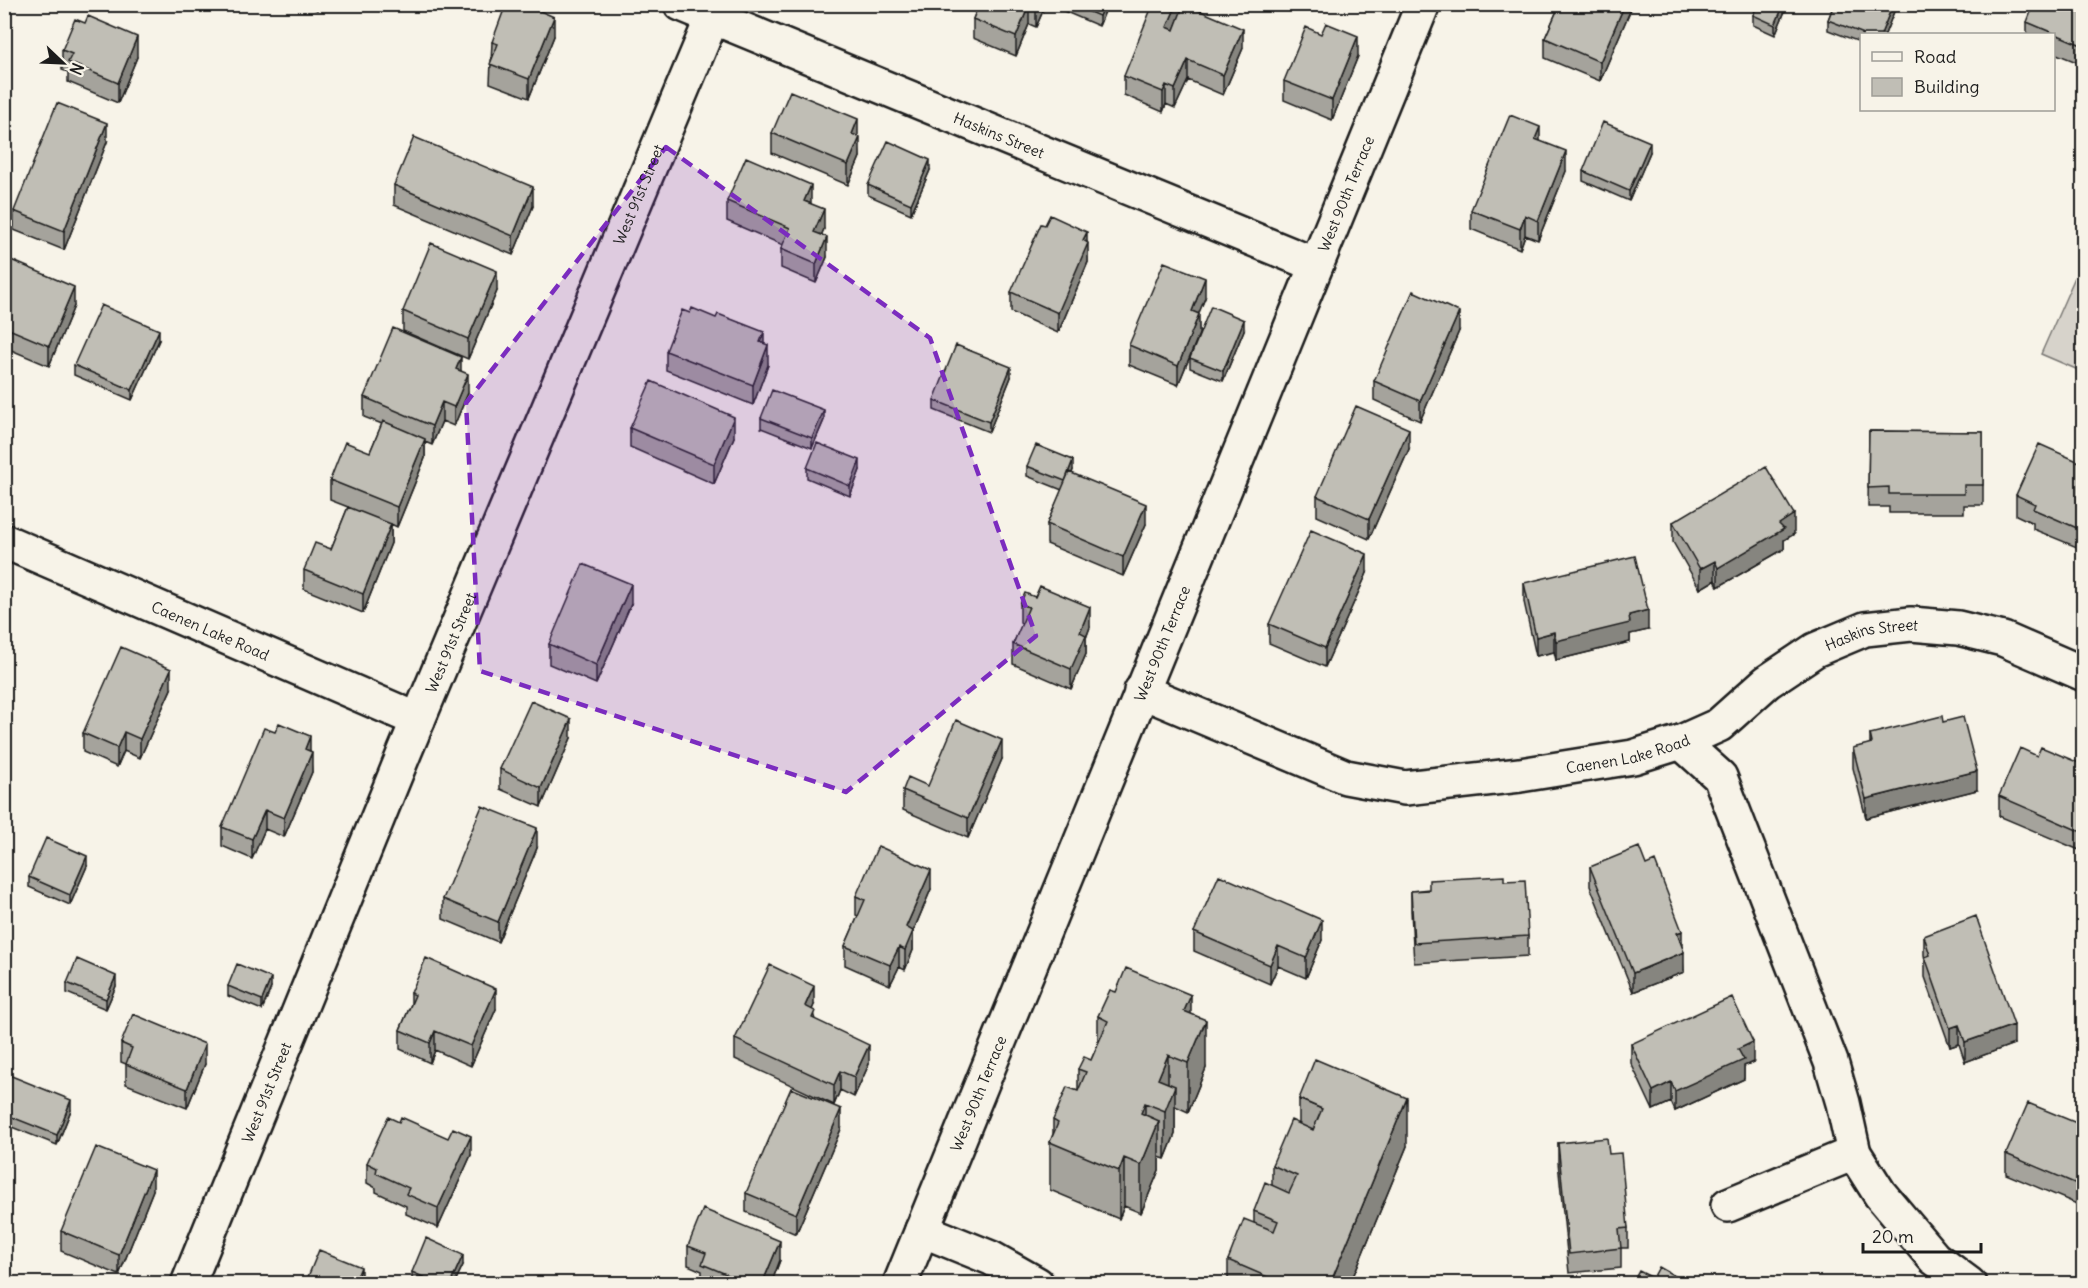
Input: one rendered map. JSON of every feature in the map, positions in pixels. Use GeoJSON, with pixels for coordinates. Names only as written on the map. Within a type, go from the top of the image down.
{"type":"FeatureCollection","features":[{"type":"Feature","properties":{"kind":"street","name":"Haskins Street"},"geometry":{"type":"LineString","coordinates":[[681,4],[715,11],[1316,265]]}},
{"type":"Feature","properties":{"kind":"street","name":"West 90th Terrace"},"geometry":{"type":"LineString","coordinates":[[900,1284],[1423,4]]}},
{"type":"Feature","properties":{"kind":"street","name":"West 91st Street"},"geometry":{"type":"LineString","coordinates":[[188,1284],[418,720],[715,11]]}},
{"type":"Feature","properties":{"kind":"street","name":"Caenen Lake Road"},"geometry":{"type":"LineString","coordinates":[[4,541],[418,720]]}},
{"type":"Feature","properties":{"kind":"street","name":"Haskins Street"},"geometry":{"type":"LineString","coordinates":[[1682,742],[1719,725],[1767,682],[1815,650],[1865,629],[1911,624],[1958,628],[2003,639],[2084,674]]}},
{"type":"Feature","properties":{"kind":"street","name":"Caenen Lake Road"},"geometry":{"type":"LineString","coordinates":[[1141,691],[1346,777],[1405,788],[1520,775],[1633,757],[1682,742],[1720,777],[1831,1062],[1854,1153],[1880,1194],[1934,1258],[1969,1284]]}},
{"type":"Feature","properties":{"kind":"street"},"geometry":{"type":"LineString","coordinates":[[1728,1204],[1854,1153]]}},
{"type":"Feature","properties":{"kind":"street"},"geometry":{"type":"LineString","coordinates":[[922,1230],[991,1258],[1037,1284]]}},
{"type":"Feature","properties":{"kind":"highlighted area"},"geometry":{"type":"Polygon","coordinates":[[[666,147],[930,338],[1036,636],[846,792],[480,671],[466,403],[666,147]]]}},
{"type":"Feature","properties":{"kind":"shaded area"},"geometry":{"type":"Polygon","coordinates":[[[2083,259],[2083,372],[2041,354],[2083,259]]]}},
{"type":"Feature","properties":{"kind":"building"},"geometry":{"type":"Polygon","coordinates":[[[506,4],[524,4],[554,17],[529,79],[490,64],[498,44],[492,42],[506,4]]]}},
{"type":"Feature","properties":{"kind":"building"},"geometry":{"type":"Polygon","coordinates":[[[979,4],[1037,4],[1036,8],[1029,5],[1016,37],[973,19],[979,4]]]}},
{"type":"Feature","properties":{"kind":"building"},"geometry":{"type":"Polygon","coordinates":[[[1071,4],[1104,4],[1099,16],[1071,4]]]}},
{"type":"Feature","properties":{"kind":"building"},"geometry":{"type":"Polygon","coordinates":[[[1153,4],[1177,4],[1167,27],[1174,30],[1184,4],[1243,29],[1223,75],[1188,60],[1175,89],[1166,85],[1163,92],[1124,76],[1153,4]]]}},
{"type":"Feature","properties":{"kind":"building"},"geometry":{"type":"Polygon","coordinates":[[[1560,4],[1625,4],[1600,62],[1545,38],[1560,4]]]}},
{"type":"Feature","properties":{"kind":"building"},"geometry":{"type":"Polygon","coordinates":[[[1758,4],[1784,4],[1775,25],[1753,15],[1758,4]]]}},
{"type":"Feature","properties":{"kind":"building"},"geometry":{"type":"Polygon","coordinates":[[[1834,4],[1893,4],[1881,33],[1861,33],[1828,20],[1834,4]]]}},
{"type":"Feature","properties":{"kind":"building"},"geometry":{"type":"Polygon","coordinates":[[[2034,4],[2084,4],[2084,46],[2055,33],[2027,22],[2034,4]]]}},
{"type":"Feature","properties":{"kind":"building"},"geometry":{"type":"Polygon","coordinates":[[[88,16],[137,37],[118,83],[68,62],[72,54],[62,50],[75,19],[85,23],[88,16]]]}},
{"type":"Feature","properties":{"kind":"building"},"geometry":{"type":"Polygon","coordinates":[[[1326,23],[1358,36],[1332,100],[1284,81],[1306,27],[1321,34],[1326,23]]]}},
{"type":"Feature","properties":{"kind":"building"},"geometry":{"type":"Polygon","coordinates":[[[790,91],[858,119],[852,134],[860,137],[848,165],[772,133],[790,91]]]}},
{"type":"Feature","properties":{"kind":"building"},"geometry":{"type":"Polygon","coordinates":[[[57,103],[107,123],[64,231],[14,211],[57,103]]]}},
{"type":"Feature","properties":{"kind":"building"},"geometry":{"type":"Polygon","coordinates":[[[1510,115],[1540,127],[1535,139],[1566,151],[1538,221],[1525,215],[1520,229],[1471,210],[1510,115]]]}},
{"type":"Feature","properties":{"kind":"building"},"geometry":{"type":"Polygon","coordinates":[[[1603,122],[1650,142],[1629,191],[1583,171],[1603,122]]]}},
{"type":"Feature","properties":{"kind":"building"},"geometry":{"type":"Polygon","coordinates":[[[414,137],[533,187],[513,236],[394,185],[414,137]]]}},
{"type":"Feature","properties":{"kind":"building"},"geometry":{"type":"Polygon","coordinates":[[[888,141],[930,160],[911,204],[868,185],[888,141]]]}},
{"type":"Feature","properties":{"kind":"building"},"geometry":{"type":"Polygon","coordinates":[[[746,157],[811,185],[804,201],[824,209],[814,232],[827,237],[816,264],[781,249],[790,228],[727,201],[746,157]]]}},
{"type":"Feature","properties":{"kind":"building"},"geometry":{"type":"Polygon","coordinates":[[[1050,215],[1087,232],[1083,240],[1088,243],[1058,313],[1011,292],[1041,224],[1045,225],[1050,215]]]}},
{"type":"Feature","properties":{"kind":"building"},"geometry":{"type":"Polygon","coordinates":[[[431,243],[497,271],[468,339],[403,311],[431,243]]]}},
{"type":"Feature","properties":{"kind":"building"},"geometry":{"type":"Polygon","coordinates":[[[4,257],[74,287],[49,346],[4,327],[4,257]]]}},
{"type":"Feature","properties":{"kind":"building"},"geometry":{"type":"Polygon","coordinates":[[[1164,262],[1205,278],[1192,311],[1199,314],[1178,366],[1129,345],[1164,262]]]}},
{"type":"Feature","properties":{"kind":"building"},"geometry":{"type":"Polygon","coordinates":[[[1413,291],[1459,312],[1420,401],[1374,381],[1413,291]]]}},
{"type":"Feature","properties":{"kind":"building"},"geometry":{"type":"Polygon","coordinates":[[[101,305],[159,330],[132,390],[74,365],[101,305]]]}},
{"type":"Feature","properties":{"kind":"building"},"geometry":{"type":"Polygon","coordinates":[[[1211,306],[1244,320],[1223,371],[1190,358],[1211,306]]]}},
{"type":"Feature","properties":{"kind":"building"},"geometry":{"type":"Polygon","coordinates":[[[692,308],[716,318],[718,314],[764,332],[760,342],[768,345],[753,385],[666,351],[682,310],[690,313],[692,308]]]}},
{"type":"Feature","properties":{"kind":"building"},"geometry":{"type":"Polygon","coordinates":[[[393,328],[461,357],[456,369],[468,374],[454,407],[442,402],[432,426],[364,397],[393,328]]]}},
{"type":"Feature","properties":{"kind":"building"},"geometry":{"type":"Polygon","coordinates":[[[956,345],[1011,367],[989,422],[934,400],[956,345]]]}},
{"type":"Feature","properties":{"kind":"building"},"geometry":{"type":"Polygon","coordinates":[[[651,381],[734,417],[714,464],[630,428],[651,381]]]}},
{"type":"Feature","properties":{"kind":"building"},"geometry":{"type":"Polygon","coordinates":[[[772,390],[824,410],[812,438],[761,418],[772,390]]]}},
{"type":"Feature","properties":{"kind":"building"},"geometry":{"type":"Polygon","coordinates":[[[1356,406],[1409,429],[1369,519],[1317,496],[1356,406]]]}},
{"type":"Feature","properties":{"kind":"building"},"geometry":{"type":"Polygon","coordinates":[[[383,421],[425,439],[397,507],[330,480],[345,442],[370,452],[383,421]]]}},
{"type":"Feature","properties":{"kind":"building"},"geometry":{"type":"Polygon","coordinates":[[[1869,431],[1983,432],[1983,485],[1964,485],[1964,494],[1889,494],[1889,487],[1868,488],[1869,431]]]}},
{"type":"Feature","properties":{"kind":"building"},"geometry":{"type":"Polygon","coordinates":[[[817,443],[860,460],[850,486],[807,468],[817,443]]]}},
{"type":"Feature","properties":{"kind":"building"},"geometry":{"type":"Polygon","coordinates":[[[2039,444],[2084,464],[2084,531],[2033,509],[2035,504],[2016,495],[2039,444]]]}},
{"type":"Feature","properties":{"kind":"building"},"geometry":{"type":"Polygon","coordinates":[[[1036,445],[1073,460],[1065,481],[1027,466],[1036,445]]]}},
{"type":"Feature","properties":{"kind":"building"},"geometry":{"type":"Polygon","coordinates":[[[1766,467],[1794,514],[1779,524],[1784,529],[1718,568],[1715,561],[1700,569],[1673,522],[1766,467]]]}},
{"type":"Feature","properties":{"kind":"building"},"geometry":{"type":"Polygon","coordinates":[[[1069,472],[1146,504],[1123,557],[1047,524],[1069,472]]]}},
{"type":"Feature","properties":{"kind":"building"},"geometry":{"type":"Polygon","coordinates":[[[348,507],[391,524],[363,594],[304,570],[315,543],[331,549],[348,507]]]}},
{"type":"Feature","properties":{"kind":"building"},"geometry":{"type":"Polygon","coordinates":[[[1311,530],[1367,554],[1325,648],[1269,624],[1311,530]]]}},
{"type":"Feature","properties":{"kind":"building"},"geometry":{"type":"Polygon","coordinates":[[[1635,556],[1648,610],[1629,615],[1630,623],[1556,641],[1554,632],[1536,637],[1524,583],[1635,556]]]}},
{"type":"Feature","properties":{"kind":"building"},"geometry":{"type":"Polygon","coordinates":[[[583,564],[631,584],[596,665],[549,644],[583,564]]]}},
{"type":"Feature","properties":{"kind":"building"},"geometry":{"type":"Polygon","coordinates":[[[1040,586],[1090,607],[1080,632],[1086,635],[1071,669],[1013,644],[1029,607],[1020,604],[1025,593],[1035,597],[1040,586]]]}},
{"type":"Feature","properties":{"kind":"building"},"geometry":{"type":"Polygon","coordinates":[[[121,647],[171,669],[140,739],[124,732],[117,748],[83,733],[121,647]]]}},
{"type":"Feature","properties":{"kind":"building"},"geometry":{"type":"Polygon","coordinates":[[[531,701],[571,719],[541,788],[500,769],[531,701]]]}},
{"type":"Feature","properties":{"kind":"building"},"geometry":{"type":"Polygon","coordinates":[[[1942,716],[1943,722],[1963,717],[1977,771],[1866,799],[1853,748],[1872,743],[1870,734],[1942,716]]]}},
{"type":"Feature","properties":{"kind":"building"},"geometry":{"type":"Polygon","coordinates":[[[956,720],[1002,740],[968,818],[903,790],[908,777],[928,786],[956,720]]]}},
{"type":"Feature","properties":{"kind":"building"},"geometry":{"type":"Polygon","coordinates":[[[279,723],[310,736],[305,749],[312,752],[284,818],[265,810],[252,839],[222,827],[264,728],[275,732],[279,723]]]}},
{"type":"Feature","properties":{"kind":"building"},"geometry":{"type":"Polygon","coordinates":[[[2041,747],[2084,765],[2084,833],[1999,796],[2020,748],[2037,756],[2041,747]]]}},
{"type":"Feature","properties":{"kind":"building"},"geometry":{"type":"Polygon","coordinates":[[[482,806],[537,828],[498,922],[443,899],[482,806]]]}},
{"type":"Feature","properties":{"kind":"building"},"geometry":{"type":"Polygon","coordinates":[[[46,838],[87,856],[70,895],[29,877],[46,838]]]}},
{"type":"Feature","properties":{"kind":"building"},"geometry":{"type":"Polygon","coordinates":[[[878,846],[931,870],[906,927],[913,931],[905,950],[899,947],[890,965],[845,946],[865,900],[856,896],[878,846]]]}},
{"type":"Feature","properties":{"kind":"building"},"geometry":{"type":"Polygon","coordinates":[[[1639,847],[1646,865],[1655,861],[1682,931],[1677,933],[1684,952],[1633,973],[1590,867],[1639,847]]]}},
{"type":"Feature","properties":{"kind":"building"},"geometry":{"type":"Polygon","coordinates":[[[1219,875],[1322,920],[1306,958],[1278,946],[1270,965],[1194,932],[1219,875]]]}},
{"type":"Feature","properties":{"kind":"building"},"geometry":{"type":"Polygon","coordinates":[[[1504,876],[1504,881],[1525,880],[1528,936],[1414,943],[1411,891],[1429,890],[1429,880],[1504,876]]]}},
{"type":"Feature","properties":{"kind":"building"},"geometry":{"type":"Polygon","coordinates":[[[1976,916],[2014,1025],[1965,1042],[1959,1025],[1950,1028],[1925,957],[1930,955],[1924,936],[1976,916]]]}},
{"type":"Feature","properties":{"kind":"building"},"geometry":{"type":"Polygon","coordinates":[[[426,958],[496,989],[471,1046],[435,1031],[430,1043],[400,1030],[415,995],[411,993],[426,958]]]}},
{"type":"Feature","properties":{"kind":"building"},"geometry":{"type":"Polygon","coordinates":[[[77,959],[116,976],[106,999],[67,983],[77,959]]]}},
{"type":"Feature","properties":{"kind":"building"},"geometry":{"type":"Polygon","coordinates":[[[237,964],[271,978],[262,1000],[228,986],[237,964]]]}},
{"type":"Feature","properties":{"kind":"building"},"geometry":{"type":"Polygon","coordinates":[[[770,965],[814,986],[805,1006],[815,1011],[812,1018],[869,1045],[854,1077],[840,1071],[834,1085],[735,1039],[770,965]]]}},
{"type":"Feature","properties":{"kind":"building"},"geometry":{"type":"Polygon","coordinates":[[[1126,968],[1191,995],[1184,1011],[1206,1020],[1188,1063],[1168,1055],[1158,1079],[1175,1086],[1165,1111],[1145,1103],[1141,1113],[1159,1121],[1141,1165],[1124,1158],[1119,1171],[1050,1142],[1058,1123],[1053,1120],[1067,1087],[1078,1091],[1086,1072],[1078,1069],[1084,1057],[1091,1060],[1108,1021],[1098,1016],[1110,990],[1116,992],[1126,968]]]}},
{"type":"Feature","properties":{"kind":"building"},"geometry":{"type":"Polygon","coordinates":[[[1732,997],[1753,1042],[1738,1049],[1744,1060],[1675,1091],[1671,1082],[1653,1091],[1631,1044],[1732,997]]]}},
{"type":"Feature","properties":{"kind":"building"},"geometry":{"type":"Polygon","coordinates":[[[133,1014],[205,1044],[187,1089],[126,1064],[132,1048],[121,1043],[133,1014]]]}},
{"type":"Feature","properties":{"kind":"building"},"geometry":{"type":"Polygon","coordinates":[[[1315,1059],[1407,1098],[1330,1284],[1284,1284],[1228,1260],[1244,1219],[1274,1231],[1278,1221],[1254,1211],[1265,1182],[1289,1193],[1297,1176],[1272,1165],[1291,1120],[1313,1130],[1322,1109],[1299,1099],[1315,1059]]]}},
{"type":"Feature","properties":{"kind":"building"},"geometry":{"type":"Polygon","coordinates":[[[4,1073],[71,1100],[57,1135],[4,1114],[4,1073]]]}},
{"type":"Feature","properties":{"kind":"building"},"geometry":{"type":"Polygon","coordinates":[[[791,1088],[841,1109],[796,1214],[746,1193],[791,1088]]]}},
{"type":"Feature","properties":{"kind":"building"},"geometry":{"type":"Polygon","coordinates":[[[2028,1103],[2084,1126],[2084,1187],[2006,1154],[2028,1103]]]}},
{"type":"Feature","properties":{"kind":"building"},"geometry":{"type":"Polygon","coordinates":[[[388,1117],[399,1122],[401,1117],[448,1138],[453,1128],[471,1136],[438,1208],[406,1194],[409,1188],[376,1173],[377,1168],[367,1163],[388,1117]]]}},
{"type":"Feature","properties":{"kind":"building"},"geometry":{"type":"Polygon","coordinates":[[[1607,1138],[1609,1154],[1621,1153],[1628,1228],[1619,1229],[1621,1248],[1569,1254],[1558,1143],[1607,1138]]]}},
{"type":"Feature","properties":{"kind":"building"},"geometry":{"type":"Polygon","coordinates":[[[96,1147],[153,1170],[119,1255],[61,1231],[96,1147]]]}},
{"type":"Feature","properties":{"kind":"building"},"geometry":{"type":"Polygon","coordinates":[[[703,1209],[780,1241],[762,1284],[750,1284],[702,1264],[706,1253],[688,1246],[703,1209]]]}},
{"type":"Feature","properties":{"kind":"building"},"geometry":{"type":"Polygon","coordinates":[[[426,1238],[463,1255],[450,1284],[438,1284],[412,1272],[426,1238]]]}},
{"type":"Feature","properties":{"kind":"building"},"geometry":{"type":"Polygon","coordinates":[[[319,1250],[361,1267],[354,1284],[305,1284],[319,1250]]]}},
{"type":"Feature","properties":{"kind":"building"},"geometry":{"type":"Polygon","coordinates":[[[1659,1267],[1689,1284],[1632,1284],[1639,1271],[1653,1278],[1659,1267]]]}}]}
